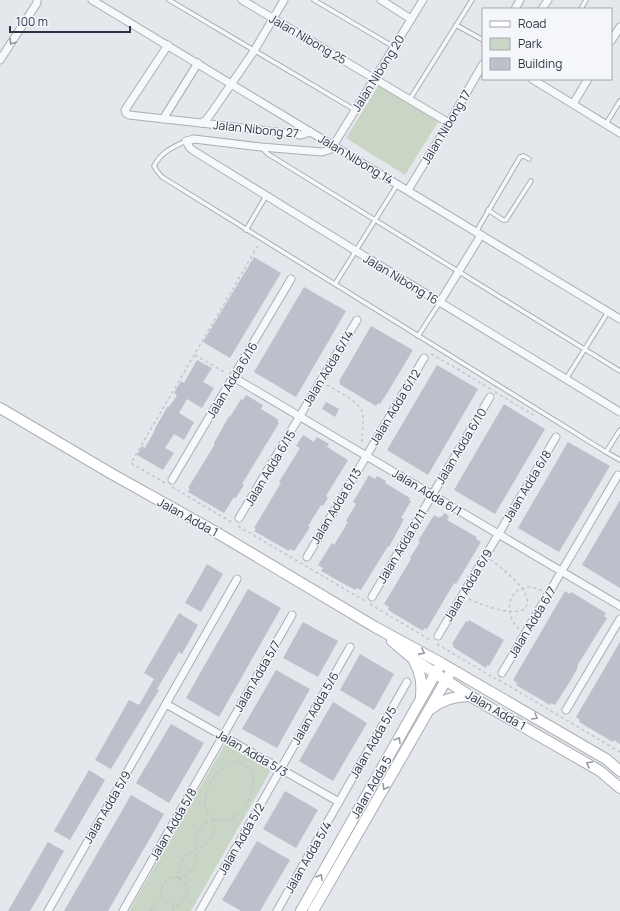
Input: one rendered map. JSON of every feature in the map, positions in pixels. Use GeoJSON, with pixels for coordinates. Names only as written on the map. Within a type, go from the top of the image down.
{"type":"FeatureCollection","features":[{"type":"Feature","properties":{"kind":"street"},"geometry":{"type":"LineString","coordinates":[[0,60],[37,3],[37,0]]}},
{"type":"Feature","properties":{"kind":"street","name":"Jalan Nibong 14"},"geometry":{"type":"LineString","coordinates":[[92,0],[103,3],[168,45],[333,146],[620,319]]}},
{"type":"Feature","properties":{"kind":"street","name":"Jalan Nibong 25"},"geometry":{"type":"LineString","coordinates":[[242,0],[449,123]]}},
{"type":"Feature","properties":{"kind":"street"},"geometry":{"type":"LineString","coordinates":[[201,123],[210,115],[232,84],[254,51],[284,0]]}},
{"type":"Feature","properties":{"kind":"street","name":"Jalan Nibong 20"},"geometry":{"type":"LineString","coordinates":[[333,146],[423,0]]}},
{"type":"Feature","properties":{"kind":"street"},"geometry":{"type":"LineString","coordinates":[[385,1],[411,19]]}},
{"type":"Feature","properties":{"kind":"street"},"geometry":{"type":"LineString","coordinates":[[612,39],[620,27]]}},
{"type":"Feature","properties":{"kind":"street","name":"Jalan Nibong 27"},"geometry":{"type":"LineString","coordinates":[[168,45],[125,110],[129,116],[301,135],[311,132]]}},
{"type":"Feature","properties":{"kind":"street"},"geometry":{"type":"LineString","coordinates":[[163,119],[198,63]]}},
{"type":"Feature","properties":{"kind":"street","name":"Jalan Nibong 17"},"geometry":{"type":"LineString","coordinates":[[408,190],[482,66]]}},
{"type":"Feature","properties":{"kind":"street"},"geometry":{"type":"LineString","coordinates":[[536,80],[620,133]]}},
{"type":"Feature","properties":{"kind":"street"},"geometry":{"type":"LineString","coordinates":[[573,104],[587,80]]}},
{"type":"Feature","properties":{"kind":"street"},"geometry":{"type":"LineString","coordinates":[[186,141],[200,140],[322,152],[333,146]]}},
{"type":"Feature","properties":{"kind":"street","name":"Jalan Nibong 16"},"geometry":{"type":"LineString","coordinates":[[186,141],[190,148],[194,151],[620,412]]}},
{"type":"Feature","properties":{"kind":"street"},"geometry":{"type":"LineString","coordinates":[[440,302],[459,272],[478,234]]}},
{"type":"Feature","properties":{"kind":"street","name":"Jalan Adda 6/16"},"geometry":{"type":"LineString","coordinates":[[172,480],[291,279]]}},
{"type":"Feature","properties":{"kind":"street","name":"Jalan Adda 6/14"},"geometry":{"type":"LineString","coordinates":[[300,417],[357,320]]}},
{"type":"Feature","properties":{"kind":"street","name":"Jalan Adda 6/12"},"geometry":{"type":"LineString","coordinates":[[364,455],[424,358]]}},
{"type":"Feature","properties":{"kind":"street","name":"Jalan Adda 6/1"},"geometry":{"type":"LineString","coordinates":[[233,377],[620,606]]}},
{"type":"Feature","properties":{"kind":"street","name":"Jalan Adda 6/10"},"geometry":{"type":"LineString","coordinates":[[432,495],[490,397]]}},
{"type":"Feature","properties":{"kind":"street","name":"Jalan Adda 1"},"geometry":{"type":"LineString","coordinates":[[0,408],[112,474],[214,531],[375,627],[453,669],[606,759],[620,771]]}},
{"type":"Feature","properties":{"kind":"street","name":"Jalan Adda 6/15"},"geometry":{"type":"LineString","coordinates":[[239,518],[300,417]]}},
{"type":"Feature","properties":{"kind":"street","name":"Jalan Adda 6/8"},"geometry":{"type":"LineString","coordinates":[[498,534],[556,437]]}},
{"type":"Feature","properties":{"kind":"street","name":"Jalan Adda 6/13"},"geometry":{"type":"LineString","coordinates":[[307,557],[364,455]]}},
{"type":"Feature","properties":{"kind":"street","name":"Jalan Adda 6/7"},"geometry":{"type":"LineString","coordinates":[[502,673],[618,476]]}},
{"type":"Feature","properties":{"kind":"street","name":"Jalan Adda 6/11"},"geometry":{"type":"LineString","coordinates":[[372,597],[432,495]]}},
{"type":"Feature","properties":{"kind":"street","name":"Jalan Adda 6/9"},"geometry":{"type":"LineString","coordinates":[[438,636],[498,534]]}},
{"type":"Feature","properties":{"kind":"street"},"geometry":{"type":"LineString","coordinates":[[166,704],[237,579]]}},
{"type":"Feature","properties":{"kind":"street","name":"Jalan Adda 5/7"},"geometry":{"type":"LineString","coordinates":[[223,736],[292,615]]}},
{"type":"Feature","properties":{"kind":"street"},"geometry":{"type":"LineString","coordinates":[[566,710],[620,619]]}},
{"type":"Feature","properties":{"kind":"street","name":"Jalan Adda 1"},"geometry":{"type":"LineString","coordinates":[[375,627],[412,658],[435,674],[470,696],[600,771],[620,788]]}},
{"type":"Feature","properties":{"kind":"street","name":"Jalan Adda 5/6"},"geometry":{"type":"LineString","coordinates":[[281,769],[350,647]]}},
{"type":"Feature","properties":{"kind":"street"},"geometry":{"type":"LineString","coordinates":[[412,658],[420,671],[422,685],[420,701]]}},
{"type":"Feature","properties":{"kind":"street","name":"Jalan Adda 5"},"geometry":{"type":"LineString","coordinates":[[301,911],[442,663]]}},
{"type":"Feature","properties":{"kind":"street","name":"Jalan Adda 5"},"geometry":{"type":"LineString","coordinates":[[313,911],[453,669]]}},
{"type":"Feature","properties":{"kind":"street","name":"Jalan Adda 5/5"},"geometry":{"type":"LineString","coordinates":[[339,802],[407,682]]}},
{"type":"Feature","properties":{"kind":"street"},"geometry":{"type":"LineString","coordinates":[[429,711],[447,699],[457,696],[470,696]]}},
{"type":"Feature","properties":{"kind":"street","name":"Jalan Adda 5/3"},"geometry":{"type":"LineString","coordinates":[[166,704],[339,802]]}},
{"type":"Feature","properties":{"kind":"street","name":"Jalan Adda 5/9"},"geometry":{"type":"LineString","coordinates":[[48,911],[166,704]]}},
{"type":"Feature","properties":{"kind":"street","name":"Jalan Adda 5/8"},"geometry":{"type":"LineString","coordinates":[[123,911],[223,736]]}},
{"type":"Feature","properties":{"kind":"street","name":"Jalan Adda 5/2"},"geometry":{"type":"LineString","coordinates":[[202,910],[281,769]]}},
{"type":"Feature","properties":{"kind":"street","name":"Jalan Adda 5/4"},"geometry":{"type":"LineString","coordinates":[[277,911],[339,802]]}},
{"type":"Feature","properties":{"kind":"lane"},"geometry":{"type":"LineString","coordinates":[[169,0],[355,110]]}},
{"type":"Feature","properties":{"kind":"lane"},"geometry":{"type":"LineString","coordinates":[[314,0],[394,47]]}},
{"type":"Feature","properties":{"kind":"lane"},"geometry":{"type":"LineString","coordinates":[[410,99],[472,0]]}},
{"type":"Feature","properties":{"kind":"lane"},"geometry":{"type":"LineString","coordinates":[[456,25],[482,39]]}},
{"type":"Feature","properties":{"kind":"lane"},"geometry":{"type":"LineString","coordinates":[[606,124],[620,101]]}},
{"type":"Feature","properties":{"kind":"lane"},"geometry":{"type":"LineString","coordinates":[[186,141],[162,153],[157,160],[154,166],[162,177],[620,460]]}},
{"type":"Feature","properties":{"kind":"lane"},"geometry":{"type":"LineString","coordinates":[[261,147],[268,154],[620,371]]}},
{"type":"Feature","properties":{"kind":"lane"},"geometry":{"type":"LineString","coordinates":[[478,234],[488,210],[520,157],[524,156],[529,159]]}},
{"type":"Feature","properties":{"kind":"lane"},"geometry":{"type":"LineString","coordinates":[[488,210],[503,220],[506,220],[531,180]]}},
{"type":"Feature","properties":{"kind":"lane"},"geometry":{"type":"LineString","coordinates":[[335,284],[397,184]]}},
{"type":"Feature","properties":{"kind":"lane"},"geometry":{"type":"LineString","coordinates":[[246,230],[267,195]]}},
{"type":"Feature","properties":{"kind":"lane"},"geometry":{"type":"LineString","coordinates":[[418,336],[440,302]]}},
{"type":"Feature","properties":{"kind":"lane"},"geometry":{"type":"LineString","coordinates":[[566,379],[609,312]]}},
{"type":"Feature","properties":{"kind":"lane"},"geometry":{"type":"LineString","coordinates":[[606,452],[620,430]]}},
{"type":"Feature","properties":{"kind":"path"},"geometry":{"type":"LineString","coordinates":[[259,244],[131,463],[620,752]]}},
{"type":"Feature","properties":{"kind":"path"},"geometry":{"type":"LineString","coordinates":[[424,358],[427,352],[459,370],[494,391],[490,397]]}},
{"type":"Feature","properties":{"kind":"path"},"geometry":{"type":"LineString","coordinates":[[195,355],[233,377]]}},
{"type":"Feature","properties":{"kind":"path"},"geometry":{"type":"LineString","coordinates":[[449,361],[459,367],[459,370]]}},
{"type":"Feature","properties":{"kind":"path"},"geometry":{"type":"LineString","coordinates":[[321,381],[357,404],[361,409],[363,415],[361,434],[364,455]]}},
{"type":"Feature","properties":{"kind":"path"},"geometry":{"type":"LineString","coordinates":[[462,596],[491,608],[510,612],[525,608],[527,604],[527,597],[521,589],[512,578],[485,557]]}},
{"type":"Feature","properties":{"kind":"path"},"geometry":{"type":"LineString","coordinates":[[525,634],[511,618],[509,605],[512,597],[515,592],[529,587],[537,588],[548,594]]}},
{"type":"Feature","properties":{"kind":"path"},"geometry":{"type":"LineString","coordinates":[[235,761],[245,764],[254,780],[252,795],[248,803],[242,810],[226,820],[221,821],[214,818],[208,812],[205,800],[206,793],[212,779],[230,762],[235,761]]}},
{"type":"Feature","properties":{"kind":"path"},"geometry":{"type":"LineString","coordinates":[[179,879],[179,871],[186,855],[209,840],[212,835],[214,818]]}},
{"type":"Feature","properties":{"kind":"path"},"geometry":{"type":"LineString","coordinates":[[179,879],[193,869],[197,857],[197,839],[200,829],[203,825],[214,818]]}},
{"type":"Feature","properties":{"kind":"path"},"geometry":{"type":"LineString","coordinates":[[151,911],[161,894],[162,886],[167,879],[171,878],[179,879],[185,884],[187,892],[184,900],[177,904],[173,911]]}},
{"type":"Feature","properties":{"kind":"path"},"geometry":{"type":"LineString","coordinates":[[161,894],[165,901],[172,904],[177,904]]}},
{"type":"Feature","properties":{"kind":"green space"},"geometry":{"type":"Polygon","coordinates":[[[379,85],[438,122],[405,175],[346,138],[379,85]]]}},
{"type":"Feature","properties":{"kind":"green space"},"geometry":{"type":"Polygon","coordinates":[[[225,744],[271,770],[191,911],[129,911],[225,744]]]}},
{"type":"Feature","properties":{"kind":"building"},"geometry":{"type":"Polygon","coordinates":[[[254,257],[281,273],[230,358],[203,342],[254,257]]]}},
{"type":"Feature","properties":{"kind":"building"},"geometry":{"type":"Polygon","coordinates":[[[304,287],[346,311],[296,397],[254,372],[304,287]]]}},
{"type":"Feature","properties":{"kind":"building"},"geometry":{"type":"Polygon","coordinates":[[[371,326],[413,350],[380,404],[378,403],[376,406],[339,384],[341,382],[339,381],[371,326]]]}},
{"type":"Feature","properties":{"kind":"building"},"geometry":{"type":"Polygon","coordinates":[[[197,360],[212,368],[203,382],[214,388],[202,408],[187,399],[179,413],[194,422],[184,440],[174,434],[165,448],[174,453],[163,470],[137,455],[142,446],[145,448],[168,406],[169,407],[177,395],[174,393],[181,381],[184,383],[197,360]]]}},
{"type":"Feature","properties":{"kind":"building"},"geometry":{"type":"Polygon","coordinates":[[[437,365],[478,389],[428,475],[387,450],[437,365]]]}},
{"type":"Feature","properties":{"kind":"building"},"geometry":{"type":"Polygon","coordinates":[[[246,395],[263,405],[261,409],[279,420],[277,422],[279,423],[242,484],[244,485],[224,513],[188,492],[190,489],[188,488],[215,444],[214,443],[229,416],[230,417],[241,399],[243,400],[246,395]]]}},
{"type":"Feature","properties":{"kind":"building"},"geometry":{"type":"Polygon","coordinates":[[[326,402],[339,409],[335,417],[322,409],[326,402]]]}},
{"type":"Feature","properties":{"kind":"building"},"geometry":{"type":"Polygon","coordinates":[[[504,404],[545,429],[495,514],[454,490],[504,404]]]}},
{"type":"Feature","properties":{"kind":"building"},"geometry":{"type":"Polygon","coordinates":[[[303,435],[314,442],[317,437],[329,444],[327,447],[348,460],[326,496],[328,498],[323,506],[321,505],[308,526],[310,527],[303,538],[294,551],[290,549],[289,551],[254,531],[256,529],[254,528],[281,483],[279,482],[300,448],[296,446],[303,435]]]}},
{"type":"Feature","properties":{"kind":"building"},"geometry":{"type":"Polygon","coordinates":[[[568,442],[610,466],[559,552],[518,528],[568,442]]]}},
{"type":"Feature","properties":{"kind":"building"},"geometry":{"type":"Polygon","coordinates":[[[369,475],[375,479],[377,476],[386,481],[385,483],[410,498],[409,499],[411,501],[401,518],[404,519],[389,547],[388,546],[361,590],[356,588],[355,590],[321,571],[323,568],[318,565],[332,543],[334,545],[348,522],[346,521],[356,504],[353,502],[369,475]]]}},
{"type":"Feature","properties":{"kind":"building"},"geometry":{"type":"Polygon","coordinates":[[[620,500],[620,588],[582,565],[620,500]]]}},
{"type":"Feature","properties":{"kind":"building"},"geometry":{"type":"Polygon","coordinates":[[[444,513],[449,516],[447,520],[477,537],[476,539],[481,542],[456,584],[454,583],[427,629],[424,628],[423,631],[388,610],[389,607],[384,604],[411,559],[410,558],[420,542],[418,541],[434,515],[439,518],[440,516],[442,517],[444,513]]]}},
{"type":"Feature","properties":{"kind":"building"},"geometry":{"type":"Polygon","coordinates":[[[207,564],[223,574],[201,612],[185,603],[207,564]]]}},
{"type":"Feature","properties":{"kind":"building"},"geometry":{"type":"Polygon","coordinates":[[[248,589],[281,608],[219,717],[186,698],[248,589]]]}},
{"type":"Feature","properties":{"kind":"building"},"geometry":{"type":"Polygon","coordinates":[[[565,591],[570,594],[571,592],[606,613],[604,616],[607,618],[555,705],[551,703],[550,705],[516,685],[517,683],[513,680],[565,591]]]}},
{"type":"Feature","properties":{"kind":"building"},"geometry":{"type":"Polygon","coordinates":[[[179,613],[198,625],[182,654],[179,652],[157,689],[159,690],[111,769],[95,760],[129,700],[139,705],[154,679],[144,673],[179,613]]]}},
{"type":"Feature","properties":{"kind":"building"},"geometry":{"type":"Polygon","coordinates":[[[469,620],[504,640],[489,666],[487,665],[486,668],[453,647],[454,645],[452,644],[466,621],[468,622],[469,620]]]}},
{"type":"Feature","properties":{"kind":"building"},"geometry":{"type":"Polygon","coordinates":[[[303,622],[338,641],[318,677],[283,658],[303,622]]]}},
{"type":"Feature","properties":{"kind":"building"},"geometry":{"type":"Polygon","coordinates":[[[620,642],[620,744],[614,740],[613,742],[579,722],[580,720],[576,717],[620,642]]]}},
{"type":"Feature","properties":{"kind":"building"},"geometry":{"type":"Polygon","coordinates":[[[360,654],[394,674],[374,710],[340,690],[360,654]]]}},
{"type":"Feature","properties":{"kind":"building"},"geometry":{"type":"Polygon","coordinates":[[[276,670],[310,689],[277,748],[242,729],[276,670]]]}},
{"type":"Feature","properties":{"kind":"building"},"geometry":{"type":"Polygon","coordinates":[[[333,702],[367,723],[333,781],[299,761],[333,702]]]}},
{"type":"Feature","properties":{"kind":"building"},"geometry":{"type":"Polygon","coordinates":[[[171,724],[204,743],[169,803],[136,783],[171,724]]]}},
{"type":"Feature","properties":{"kind":"building"},"geometry":{"type":"Polygon","coordinates":[[[89,770],[105,780],[70,840],[54,831],[89,770]]]}},
{"type":"Feature","properties":{"kind":"building"},"geometry":{"type":"Polygon","coordinates":[[[285,791],[318,810],[296,848],[263,829],[285,791]]]}},
{"type":"Feature","properties":{"kind":"building"},"geometry":{"type":"Polygon","coordinates":[[[131,795],[164,814],[108,911],[64,911],[131,795]]]}},
{"type":"Feature","properties":{"kind":"building"},"geometry":{"type":"Polygon","coordinates":[[[257,841],[290,860],[260,911],[241,911],[222,900],[257,841]]]}},
{"type":"Feature","properties":{"kind":"building"},"geometry":{"type":"Polygon","coordinates":[[[48,842],[64,851],[40,894],[30,911],[8,911],[48,842]]]}}]}
